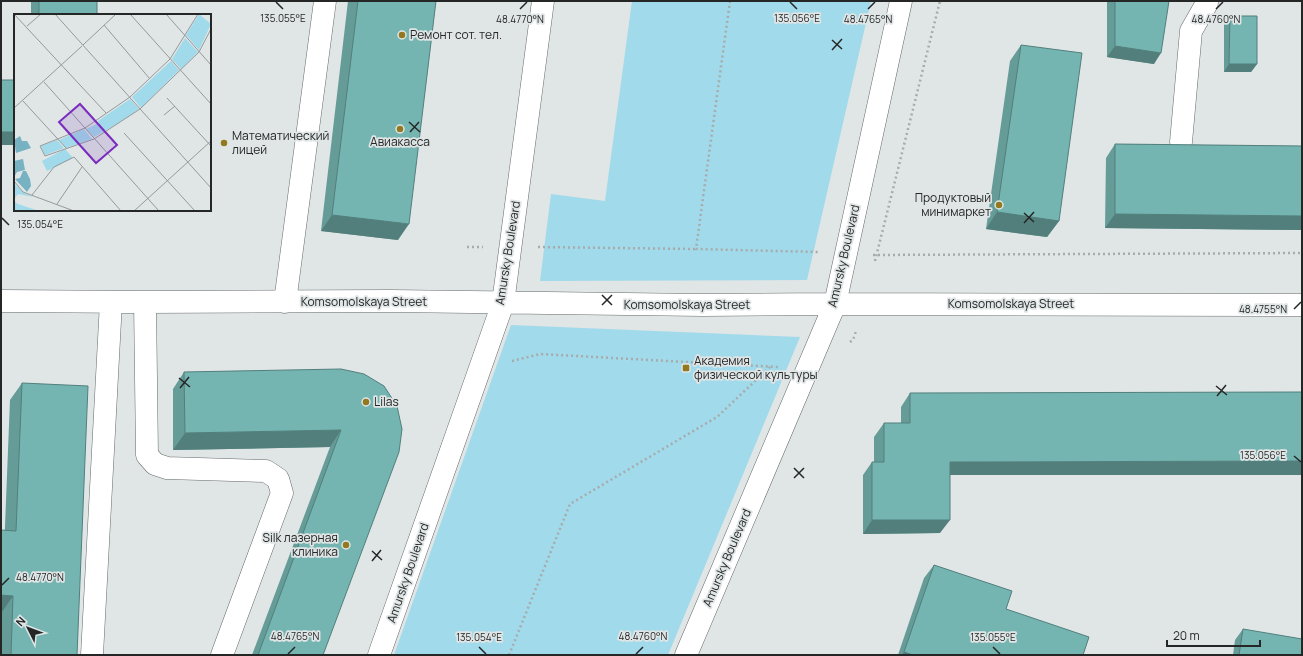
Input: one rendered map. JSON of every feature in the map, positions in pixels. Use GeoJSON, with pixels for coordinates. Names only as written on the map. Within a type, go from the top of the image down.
{"type":"FeatureCollection","features":[{"type":"Feature","properties":{"kind":"street"},"geometry":{"type":"LineString","coordinates":[[285,302],[325,1]]}},
{"type":"Feature","properties":{"kind":"street","name":"Amursky Boulevard"},"geometry":{"type":"LineString","coordinates":[[379,655],[503,303],[543,1]]}},
{"type":"Feature","properties":{"kind":"street","name":"Amursky Boulevard"},"geometry":{"type":"LineString","coordinates":[[686,655],[835,304],[901,1]]}},
{"type":"Feature","properties":{"kind":"street"},"geometry":{"type":"LineString","coordinates":[[1181,142],[1191,31],[1207,1]]}},
{"type":"Feature","properties":{"kind":"street","name":"Komsomolskaya Street"},"geometry":{"type":"LineString","coordinates":[[1,300],[111,302],[391,302],[703,305],[1302,305]]}},
{"type":"Feature","properties":{"kind":"street"},"geometry":{"type":"LineString","coordinates":[[92,655],[111,302]]}},
{"type":"Feature","properties":{"kind":"street"},"geometry":{"type":"LineString","coordinates":[[145,302],[147,456],[154,464],[167,468],[266,471],[278,479],[282,494],[222,655]]}},
{"type":"Feature","properties":{"kind":"path"},"geometry":{"type":"LineString","coordinates":[[696,249],[730,1]]}},
{"type":"Feature","properties":{"kind":"path"},"geometry":{"type":"LineString","coordinates":[[548,248],[696,249],[876,255],[1302,253]]}},
{"type":"Feature","properties":{"kind":"path"},"geometry":{"type":"LineString","coordinates":[[507,362],[540,354],[770,367],[717,417],[570,504],[508,655]]}},
{"type":"Feature","properties":{"kind":"shaded area"},"geometry":{"type":"Polygon","coordinates":[[[632,1],[871,1],[807,280],[540,281],[551,194],[605,201],[632,1]]]}},
{"type":"Feature","properties":{"kind":"shaded area"},"geometry":{"type":"Polygon","coordinates":[[[511,325],[800,337],[668,655],[394,655],[511,325]]]}},
{"type":"Feature","properties":{"kind":"building"},"geometry":{"type":"Polygon","coordinates":[[[39,1],[97,1],[97,14],[39,14],[39,1]]]}},
{"type":"Feature","properties":{"kind":"building"},"geometry":{"type":"Polygon","coordinates":[[[358,1],[436,1],[409,224],[332,215],[358,1]]]}},
{"type":"Feature","properties":{"kind":"building"},"geometry":{"type":"Polygon","coordinates":[[[1115,1],[1169,1],[1161,53],[1115,46],[1115,1]]]}},
{"type":"Feature","properties":{"kind":"building"},"geometry":{"type":"Polygon","coordinates":[[[1230,16],[1257,16],[1257,64],[1229,64],[1230,16]]]}},
{"type":"Feature","properties":{"kind":"building"},"geometry":{"type":"Polygon","coordinates":[[[1021,45],[1082,53],[1059,221],[997,212],[1021,45]]]}},
{"type":"Feature","properties":{"kind":"building"},"geometry":{"type":"Polygon","coordinates":[[[1,80],[14,80],[14,132],[1,132],[1,80]]]}},
{"type":"Feature","properties":{"kind":"building"},"geometry":{"type":"Polygon","coordinates":[[[1115,144],[1302,146],[1302,216],[1115,214],[1115,144]]]}},
{"type":"Feature","properties":{"kind":"building"},"geometry":{"type":"Polygon","coordinates":[[[341,369],[364,374],[384,386],[397,406],[402,429],[399,452],[323,655],[258,655],[341,430],[185,433],[184,372],[341,369]]]}},
{"type":"Feature","properties":{"kind":"building"},"geometry":{"type":"Polygon","coordinates":[[[22,383],[88,386],[77,655],[11,655],[13,596],[1,595],[1,530],[16,531],[22,383]]]}},
{"type":"Feature","properties":{"kind":"building"},"geometry":{"type":"Polygon","coordinates":[[[1302,392],[1302,461],[950,462],[950,520],[872,520],[872,462],[884,462],[884,423],[910,423],[910,393],[1302,392]]]}},
{"type":"Feature","properties":{"kind":"building"},"geometry":{"type":"Polygon","coordinates":[[[934,565],[1012,591],[1006,609],[1089,637],[1083,655],[913,655],[904,652],[934,565]]]}},
{"type":"Feature","properties":{"kind":"building"},"geometry":{"type":"Polygon","coordinates":[[[1243,629],[1302,639],[1302,655],[1239,655],[1243,629]]]}},
{"type":"Feature","properties":{"kind":"place","name":"Ремонт сот. тел."},"geometry":{"type":"Point","coordinates":[402,35]}},
{"type":"Feature","properties":{"kind":"place","name":"Авиакасса"},"geometry":{"type":"Point","coordinates":[400,129]}},
{"type":"Feature","properties":{"kind":"place","name":"Математический лицей"},"geometry":{"type":"Point","coordinates":[224,143]}},
{"type":"Feature","properties":{"kind":"place","name":"Продуктовый минимаркет"},"geometry":{"type":"Point","coordinates":[999,205]}},
{"type":"Feature","properties":{"kind":"place","name":"Академия физической культуры"},"geometry":{"type":"Point","coordinates":[686,368]}},
{"type":"Feature","properties":{"kind":"place","name":"Lilas"},"geometry":{"type":"Point","coordinates":[366,402]}},
{"type":"Feature","properties":{"kind":"place","name":"Silk лазерная клиника"},"geometry":{"type":"Point","coordinates":[346,545]}}]}
